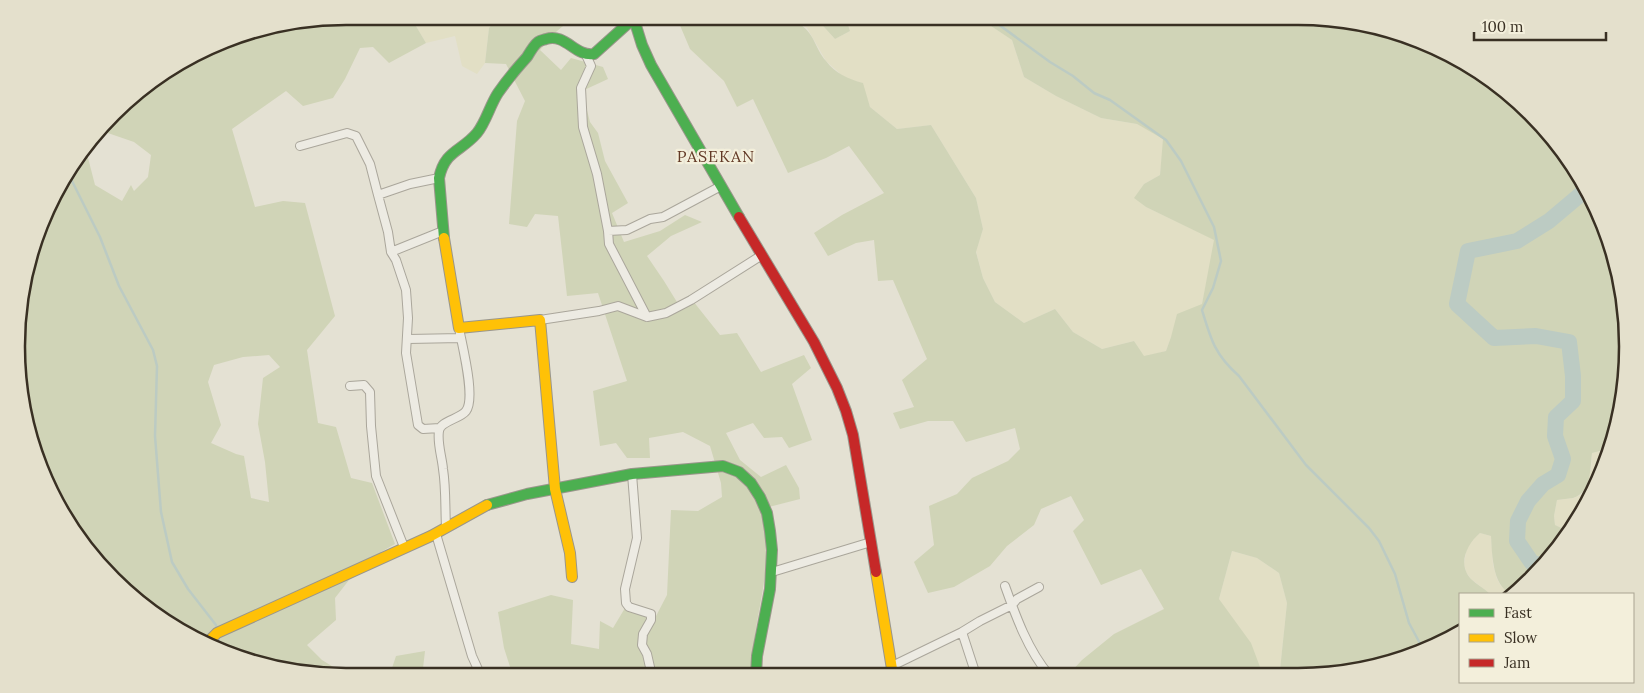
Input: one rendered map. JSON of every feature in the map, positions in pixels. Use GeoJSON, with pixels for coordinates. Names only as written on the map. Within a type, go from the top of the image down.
{"type":"FeatureCollection","features":[{"type":"Feature","properties":{"kind":"street"},"geometry":{"type":"LineString","coordinates":[[300,146],[347,133],[356,136],[370,164],[388,232],[391,252],[396,260],[406,290],[408,339],[406,353],[418,425],[423,429],[440,428],[465,413],[468,408],[468,373],[450,285],[443,231],[439,178],[446,159],[478,132],[498,93],[538,42],[557,37],[586,56],[598,52],[626,25]]}},
{"type":"Feature","properties":{"kind":"street"},"geometry":{"type":"LineString","coordinates":[[636,25],[642,45],[651,65],[816,345],[840,391],[853,435],[893,668]]}},
{"type":"Feature","properties":{"kind":"street"},"geometry":{"type":"LineString","coordinates":[[586,56],[591,66],[581,88],[583,127],[597,174],[609,244],[647,317]]}},
{"type":"Feature","properties":{"kind":"street"},"geometry":{"type":"LineString","coordinates":[[378,195],[410,184],[439,178]]}},
{"type":"Feature","properties":{"kind":"street"},"geometry":{"type":"LineString","coordinates":[[608,231],[628,230],[650,219],[663,216],[721,186]]}},
{"type":"Feature","properties":{"kind":"street"},"geometry":{"type":"LineString","coordinates":[[391,252],[443,231]]}},
{"type":"Feature","properties":{"kind":"street"},"geometry":{"type":"LineString","coordinates":[[408,339],[460,333],[599,311],[618,306],[647,317],[666,312],[691,300],[762,255]]}},
{"type":"Feature","properties":{"kind":"street"},"geometry":{"type":"LineString","coordinates":[[540,320],[556,488],[570,553],[572,577]]}},
{"type":"Feature","properties":{"kind":"street"},"geometry":{"type":"LineString","coordinates":[[350,386],[364,385],[370,392],[376,476],[404,547]]}},
{"type":"Feature","properties":{"kind":"street"},"geometry":{"type":"LineString","coordinates":[[440,428],[439,437],[444,471],[446,527]]}},
{"type":"Feature","properties":{"kind":"street"},"geometry":{"type":"LineString","coordinates":[[211,639],[217,633],[436,534],[492,503],[556,488],[632,474],[723,466],[741,472],[761,496],[770,525],[772,572],[756,668]]}},
{"type":"Feature","properties":{"kind":"street"},"geometry":{"type":"LineString","coordinates":[[632,474],[637,538],[625,589],[626,603],[629,607],[651,614],[651,620],[643,634],[642,644],[647,654],[650,668]]}},
{"type":"Feature","properties":{"kind":"street"},"geometry":{"type":"LineString","coordinates":[[436,534],[472,656],[478,668]]}},
{"type":"Feature","properties":{"kind":"street"},"geometry":{"type":"LineString","coordinates":[[772,572],[871,542]]}},
{"type":"Feature","properties":{"kind":"street"},"geometry":{"type":"LineString","coordinates":[[1005,586],[1031,648],[1044,668]]}},
{"type":"Feature","properties":{"kind":"street"},"geometry":{"type":"LineString","coordinates":[[897,668],[1012,605],[1017,599],[1039,587]]}},
{"type":"Feature","properties":{"kind":"street"},"geometry":{"type":"LineString","coordinates":[[962,632],[974,668]]}},
{"type":"Feature","properties":{"kind":"shaded area"},"geometry":{"type":"Polygon","coordinates":[[[415,25],[491,25],[489,28],[485,63],[477,74],[462,66],[455,36],[426,43],[415,25]]]}},
{"type":"Feature","properties":{"kind":"shaded area"},"geometry":{"type":"Polygon","coordinates":[[[802,25],[822,25],[835,39],[850,31],[848,25],[990,25],[1012,40],[1024,77],[1056,96],[1101,118],[1137,124],[1164,139],[1160,175],[1144,184],[1135,198],[1146,207],[1215,240],[1202,304],[1171,337],[1166,351],[1143,357],[1134,341],[1102,349],[1073,332],[1055,309],[1024,323],[995,302],[983,278],[976,251],[983,229],[976,198],[931,125],[897,129],[870,107],[862,83],[845,78],[826,61],[807,28],[802,25]]]}},
{"type":"Feature","properties":{"kind":"shaded area"},"geometry":{"type":"Polygon","coordinates":[[[1602,451],[1586,489],[1563,529],[1555,525],[1554,516],[1557,500],[1574,498],[1582,494],[1591,470],[1592,453],[1602,451]]]}},
{"type":"Feature","properties":{"kind":"shaded area"},"geometry":{"type":"Polygon","coordinates":[[[1480,533],[1491,536],[1493,565],[1497,579],[1501,586],[1507,590],[1503,593],[1489,593],[1471,579],[1466,572],[1464,564],[1467,547],[1480,533]]]}},
{"type":"Feature","properties":{"kind":"shaded area"},"geometry":{"type":"Polygon","coordinates":[[[1232,551],[1257,558],[1279,573],[1287,603],[1280,668],[1259,668],[1219,599],[1232,551]]]}},
{"type":"Feature","properties":{"kind":"green space"},"geometry":{"type":"Polygon","coordinates":[[[415,25],[426,43],[389,63],[373,47],[360,48],[345,79],[333,98],[303,106],[286,91],[232,129],[255,207],[283,201],[305,203],[335,316],[307,350],[318,423],[336,427],[351,478],[372,483],[395,544],[381,552],[379,564],[349,580],[335,598],[336,620],[307,645],[322,660],[334,667],[284,662],[243,651],[204,635],[168,614],[119,574],[91,542],[68,507],[49,470],[31,409],[26,368],[26,325],[31,284],[36,263],[49,223],[58,204],[88,156],[95,185],[122,201],[131,185],[134,191],[148,177],[151,155],[134,142],[107,133],[119,119],[168,79],[204,58],[243,42],[284,31],[325,26],[415,25]],[[269,355],[243,357],[214,365],[208,382],[221,425],[211,443],[244,456],[251,498],[269,502],[265,462],[258,424],[263,378],[280,367],[269,355]]]}},
{"type":"Feature","properties":{"kind":"green space"},"geometry":{"type":"Polygon","coordinates":[[[491,25],[564,25],[540,50],[561,70],[571,58],[603,67],[608,79],[582,91],[590,122],[598,133],[605,161],[628,203],[612,213],[624,242],[660,231],[685,215],[702,222],[671,236],[647,256],[680,307],[693,301],[720,335],[737,333],[761,372],[804,355],[811,368],[792,384],[812,440],[789,448],[782,437],[764,438],[753,423],[726,433],[740,460],[761,477],[786,465],[799,488],[800,499],[761,509],[766,541],[766,568],[754,645],[754,668],[510,668],[504,648],[498,612],[551,595],[573,600],[571,644],[599,649],[600,621],[613,628],[625,608],[655,618],[667,595],[671,510],[698,511],[722,497],[721,483],[710,446],[683,432],[649,438],[650,458],[627,458],[616,443],[600,446],[593,391],[627,381],[598,293],[567,296],[558,216],[535,214],[527,227],[509,224],[517,121],[525,101],[506,64],[485,63],[489,28],[491,25]]]}},
{"type":"Feature","properties":{"kind":"green space"},"geometry":{"type":"Polygon","coordinates":[[[680,25],[801,25],[804,27],[822,56],[833,69],[852,80],[863,83],[870,107],[897,129],[931,125],[976,198],[983,229],[976,252],[983,278],[995,302],[1024,323],[1055,309],[1073,332],[1102,349],[1134,341],[1144,356],[1166,351],[1177,314],[1202,304],[1214,240],[1146,207],[1134,198],[1144,184],[1160,175],[1163,139],[1137,124],[1101,118],[1056,96],[1024,77],[1012,40],[990,25],[1319,26],[1360,31],[1381,36],[1421,49],[1440,58],[1493,91],[1525,119],[1565,168],[1586,204],[1602,243],[1613,284],[1616,305],[1619,346],[1618,368],[1613,409],[1608,430],[1602,451],[1592,453],[1587,485],[1584,491],[1573,498],[1557,500],[1554,516],[1555,525],[1563,529],[1525,574],[1506,590],[1502,587],[1495,571],[1491,536],[1480,533],[1468,548],[1464,561],[1467,573],[1471,579],[1489,593],[1459,593],[1459,624],[1421,644],[1360,662],[1319,667],[1280,668],[1287,603],[1279,573],[1257,558],[1232,551],[1219,599],[1251,643],[1259,668],[1075,668],[1114,634],[1164,609],[1141,569],[1101,585],[1073,531],[1084,520],[1071,496],[1041,509],[1034,525],[1007,546],[990,566],[954,587],[928,593],[914,562],[934,545],[929,506],[957,494],[972,478],[1008,461],[1020,449],[1015,428],[966,442],[953,421],[928,421],[900,429],[893,413],[914,407],[902,380],[927,359],[893,280],[878,281],[874,240],[856,243],[828,256],[814,233],[842,215],[884,193],[849,146],[826,158],[788,173],[753,99],[737,107],[724,81],[690,49],[680,25]]]}},
{"type":"Feature","properties":{"kind":"green space"},"geometry":{"type":"Polygon","coordinates":[[[822,25],[848,25],[850,31],[835,39],[822,25]]]}},
{"type":"Feature","properties":{"kind":"green space"},"geometry":{"type":"Polygon","coordinates":[[[425,651],[423,668],[392,668],[396,656],[425,651]]]}},
{"type":"Feature","properties":{"kind":"waterway"},"geometry":{"type":"LineString","coordinates":[[999,25],[1050,62],[1073,76],[1094,93],[1110,100],[1166,140],[1181,161],[1214,227],[1221,261],[1213,288],[1202,310],[1215,346],[1224,361],[1239,376],[1306,465],[1369,528],[1379,541],[1395,574],[1409,623],[1420,644]]}},
{"type":"Feature","properties":{"kind":"waterway"},"geometry":{"type":"LineString","coordinates":[[72,180],[100,237],[119,286],[153,350],[157,366],[155,436],[161,512],[172,562],[188,589],[216,625],[217,630]]}},
{"type":"Feature","properties":{"kind":"waterway"},"geometry":{"type":"LineString","coordinates":[[1534,563],[1517,541],[1518,521],[1528,501],[1543,484],[1558,475],[1563,459],[1555,436],[1556,417],[1573,401],[1573,376],[1569,342],[1536,336],[1494,338],[1457,304],[1468,251],[1517,241],[1549,221],[1581,194]]}},
{"type":"Feature","properties":{"kind":"waterway"},"geometry":{"type":"LineString","coordinates":[[218,636],[219,642]]}},
{"type":"Feature","properties":{"kind":"traffic: fast"},"geometry":{"type":"LineString","coordinates":[[444,238],[439,178],[445,162],[449,156],[477,133],[498,93],[535,45],[541,40],[553,38],[559,39],[581,52],[594,54],[626,25]]}},
{"type":"Feature","properties":{"kind":"traffic: fast"},"geometry":{"type":"LineString","coordinates":[[636,25],[651,65],[739,217]]}},
{"type":"Feature","properties":{"kind":"traffic: fast"},"geometry":{"type":"LineString","coordinates":[[487,505],[527,494],[632,474],[723,466],[739,472],[751,483],[767,513],[772,550],[770,589],[756,668]]}},
{"type":"Feature","properties":{"kind":"traffic: slow"},"geometry":{"type":"LineString","coordinates":[[444,238],[459,328],[540,320],[555,489],[570,553],[572,577]]}},
{"type":"Feature","properties":{"kind":"traffic: slow"},"geometry":{"type":"LineString","coordinates":[[211,639],[217,633],[431,536],[487,505]]}},
{"type":"Feature","properties":{"kind":"traffic: slow"},"geometry":{"type":"LineString","coordinates":[[876,572],[892,668]]}},
{"type":"Feature","properties":{"kind":"traffic: jam"},"geometry":{"type":"LineString","coordinates":[[739,217],[814,342],[837,388],[846,411],[853,435],[876,572]]}},
{"type":"Feature","properties":{"kind":"district","name":"PASEKAN"},"geometry":{"type":"Point","coordinates":[716,156]}}]}
